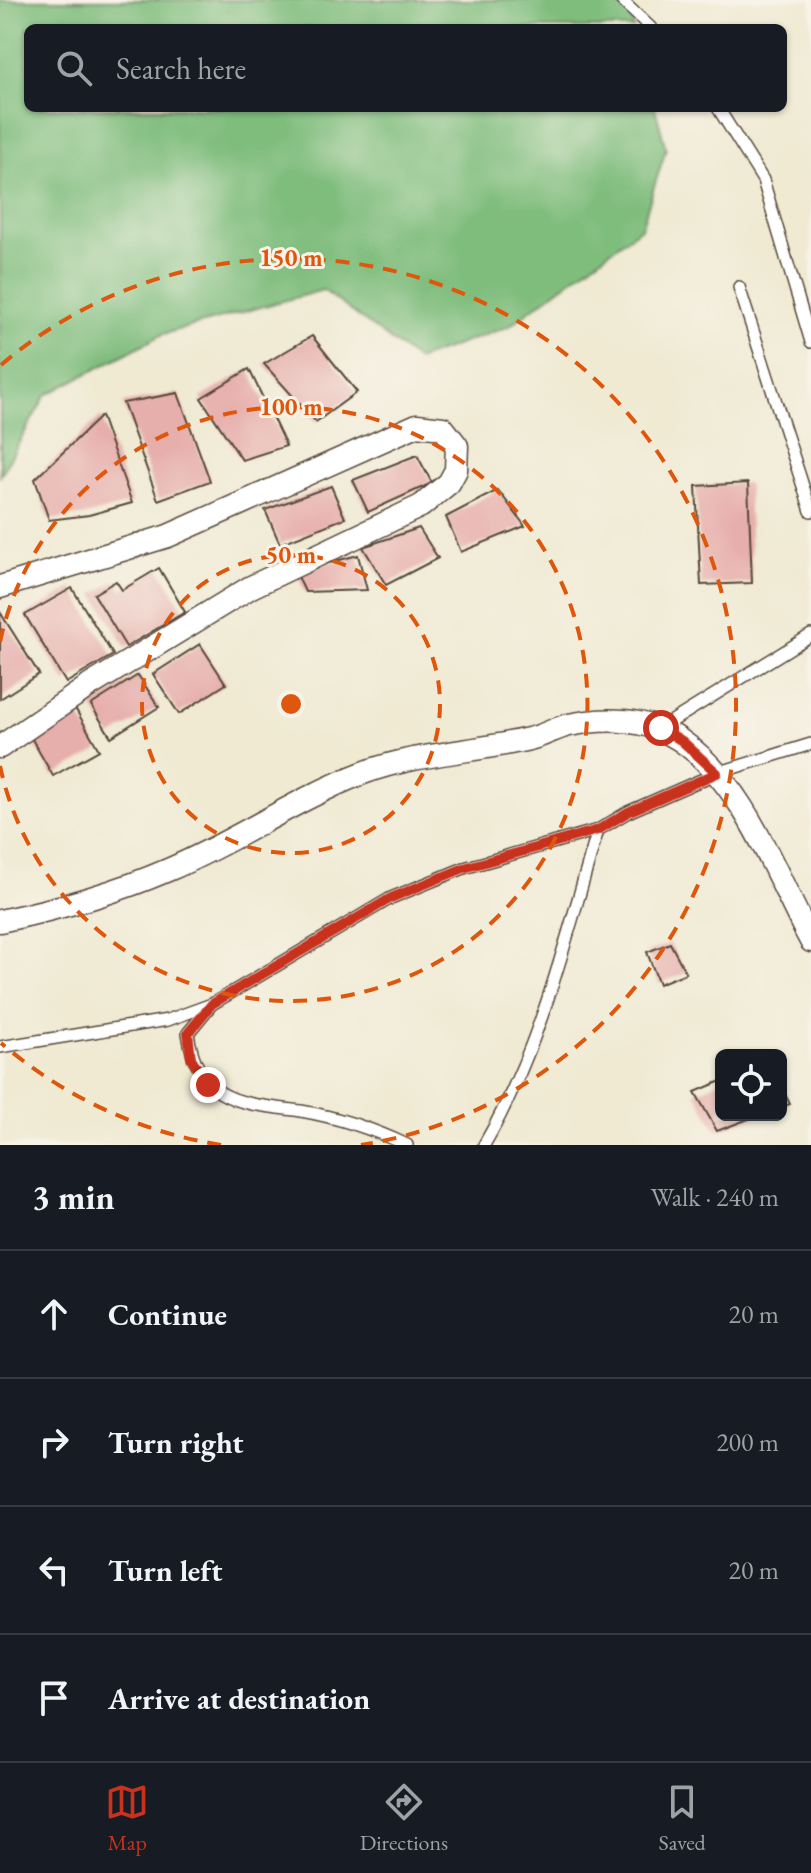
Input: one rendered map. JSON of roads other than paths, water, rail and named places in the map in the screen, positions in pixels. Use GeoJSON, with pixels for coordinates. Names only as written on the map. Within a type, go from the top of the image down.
{"type":"FeatureCollection","features":[{"type":"Feature","properties":{"kind":"street"},"geometry":{"type":"LineString","coordinates":[[0,587],[168,536],[417,425],[443,428],[457,446],[456,470],[449,483],[421,506],[251,587],[89,686],[0,747]]}},
{"type":"Feature","properties":{"kind":"street"},"geometry":{"type":"LineString","coordinates":[[0,921],[79,901],[166,871],[202,855],[289,806],[393,763],[532,738],[568,725],[633,721],[661,728],[682,741],[717,773],[761,842],[811,941]]}},
{"type":"Feature","properties":{"kind":"lane"},"geometry":{"type":"LineString","coordinates":[[621,0],[647,24]]}},
{"type":"Feature","properties":{"kind":"lane"},"geometry":{"type":"LineString","coordinates":[[720,112],[763,180],[811,342]]}},
{"type":"Feature","properties":{"kind":"lane"},"geometry":{"type":"LineString","coordinates":[[739,287],[811,511]]}},
{"type":"Feature","properties":{"kind":"lane"},"geometry":{"type":"LineString","coordinates":[[661,728],[811,635]]}},
{"type":"Feature","properties":{"kind":"lane"},"geometry":{"type":"LineString","coordinates":[[0,1047],[168,1020],[212,1004],[391,898],[464,868],[598,830],[628,812],[717,773],[811,744]]}},
{"type":"Feature","properties":{"kind":"lane"},"geometry":{"type":"LineString","coordinates":[[484,1145],[512,1097],[543,1018],[598,830]]}},
{"type":"Feature","properties":{"kind":"lane"},"geometry":{"type":"LineString","coordinates":[[212,1004],[188,1033],[191,1058],[208,1085],[229,1099],[264,1109],[302,1111],[407,1145]]}}]}
